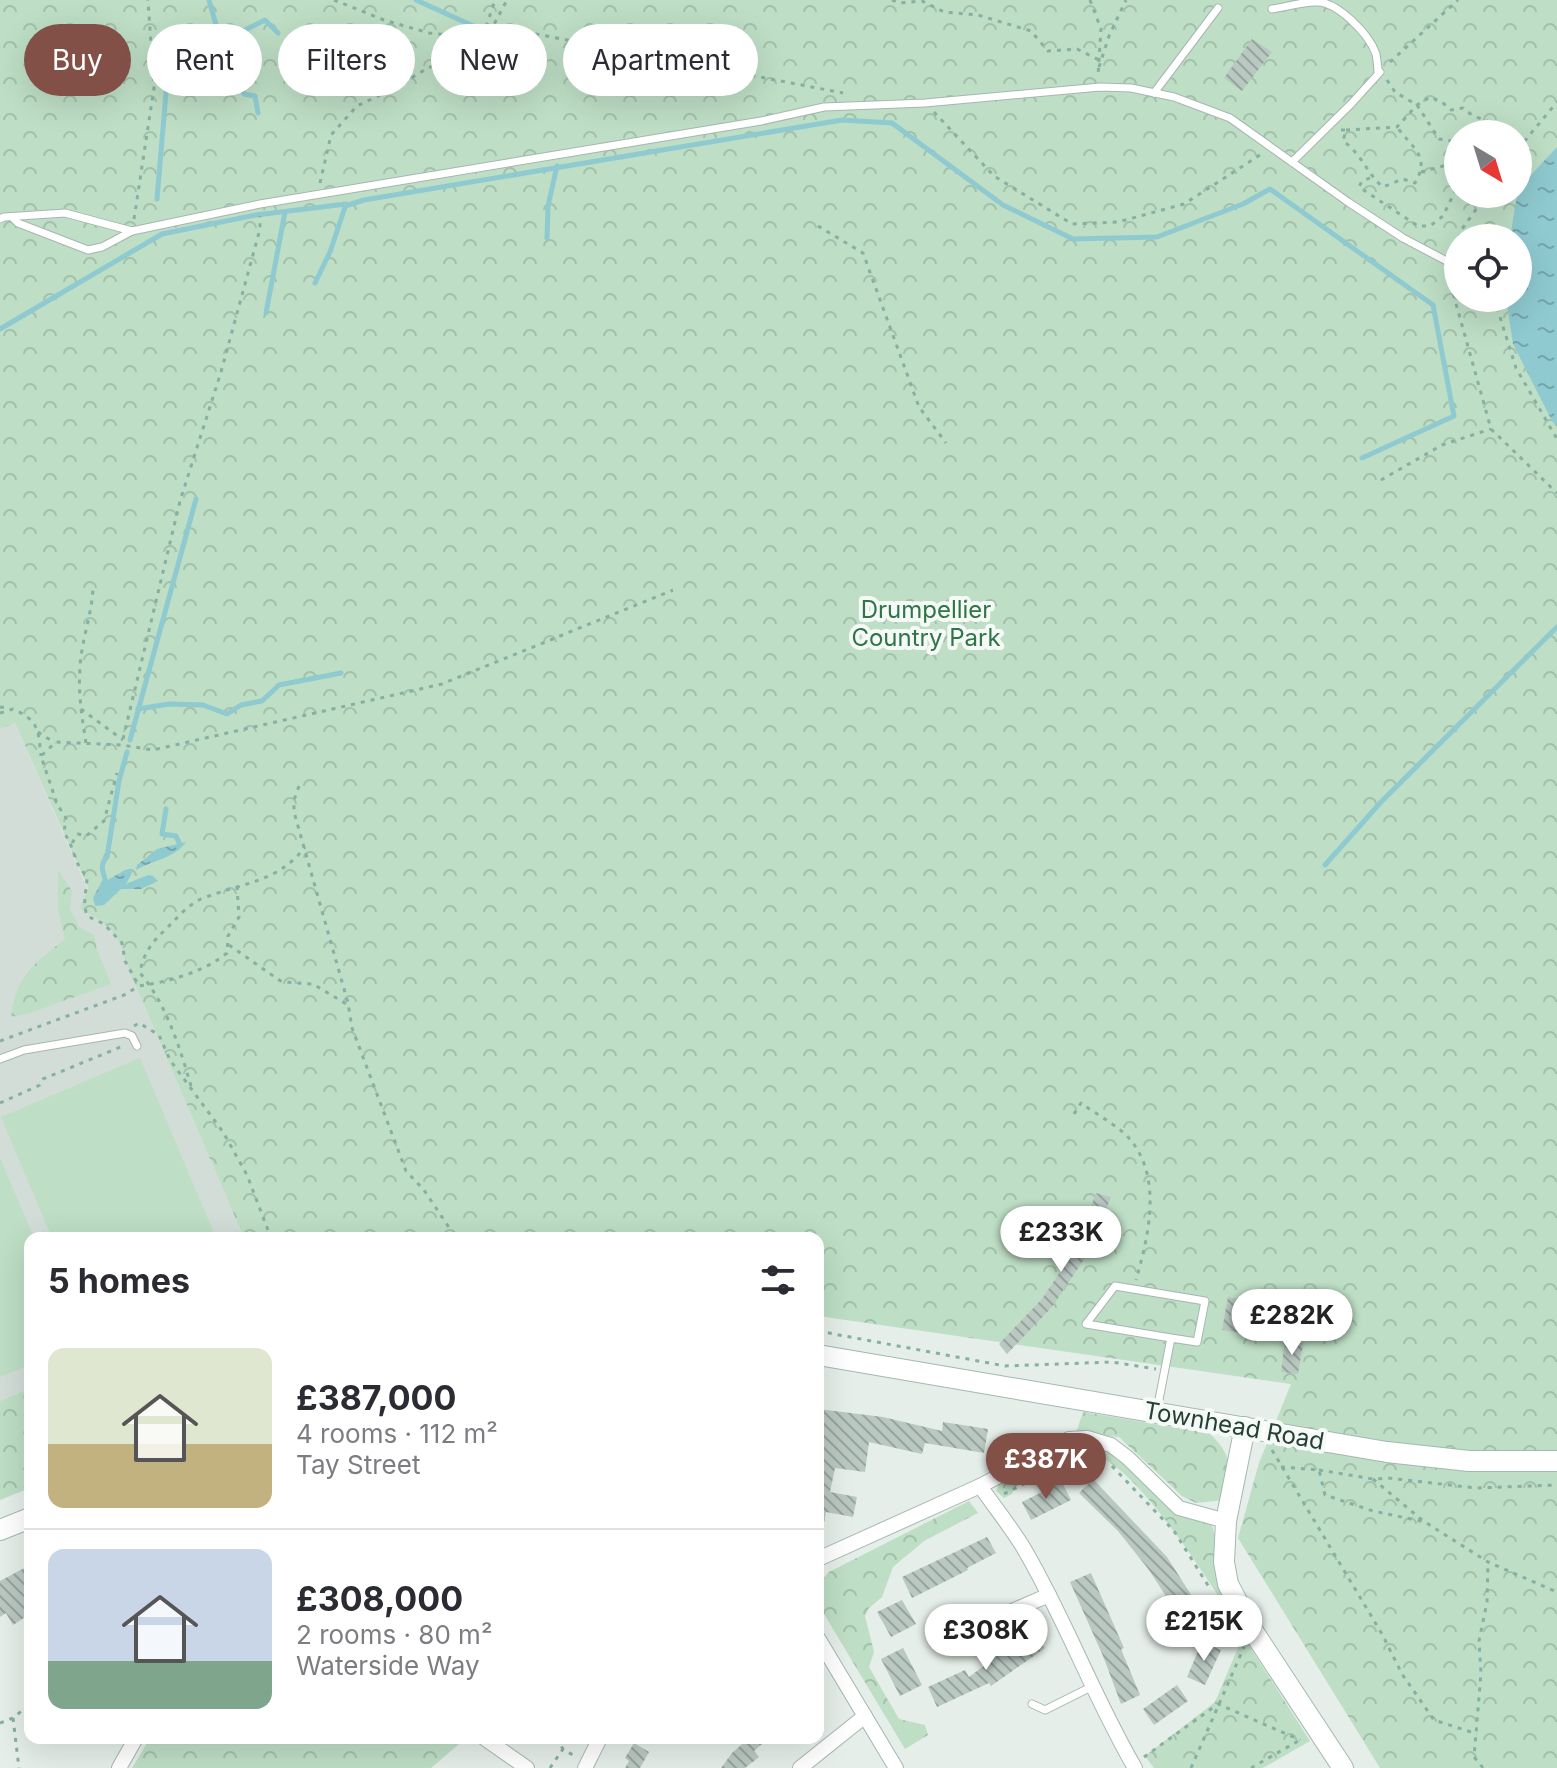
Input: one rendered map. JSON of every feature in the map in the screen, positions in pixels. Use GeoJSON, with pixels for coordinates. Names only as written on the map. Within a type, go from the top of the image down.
{"type":"FeatureCollection","features":[{"type":"Feature","properties":{"kind":"street","name":"Townhead Road"},"geometry":{"type":"LineString","coordinates":[[824,1356],[1387,1452],[1469,1461],[1557,1461]]}},
{"type":"Feature","properties":{"kind":"street"},"geometry":{"type":"LineString","coordinates":[[1253,1429],[1226,1521],[1224,1562],[1228,1584],[1308,1734],[1343,1768]]}},
{"type":"Feature","properties":{"kind":"street"},"geometry":{"type":"LineString","coordinates":[[824,1556],[980,1486],[1069,1439],[1087,1438],[1111,1445],[1179,1508],[1226,1521]]}},
{"type":"Feature","properties":{"kind":"street"},"geometry":{"type":"LineString","coordinates":[[980,1486],[1022,1545],[1049,1595],[1091,1687],[1134,1766]]}},
{"type":"Feature","properties":{"kind":"street"},"geometry":{"type":"LineString","coordinates":[[0,1530],[24,1520]]}},
{"type":"Feature","properties":{"kind":"street"},"geometry":{"type":"LineString","coordinates":[[982,1624],[1049,1595]]}},
{"type":"Feature","properties":{"kind":"street"},"geometry":{"type":"LineString","coordinates":[[824,1648],[896,1768]]}},
{"type":"Feature","properties":{"kind":"street"},"geometry":{"type":"LineString","coordinates":[[800,1768],[865,1716]]}},
{"type":"Feature","properties":{"kind":"street"},"geometry":{"type":"LineString","coordinates":[[119,1768],[133,1744]]}},
{"type":"Feature","properties":{"kind":"street"},"geometry":{"type":"LineString","coordinates":[[493,1744],[527,1768]]}},
{"type":"Feature","properties":{"kind":"street"},"geometry":{"type":"LineString","coordinates":[[586,1766],[597,1744]]}},
{"type":"Feature","properties":{"kind":"lane"},"geometry":{"type":"LineString","coordinates":[[1272,9],[1319,1],[1338,10],[1366,36],[1380,72],[1292,162]]}},
{"type":"Feature","properties":{"kind":"lane"},"geometry":{"type":"LineString","coordinates":[[1154,93],[1218,8]]}},
{"type":"Feature","properties":{"kind":"lane"},"geometry":{"type":"LineString","coordinates":[[13,218],[18,223],[88,250],[102,247],[132,231],[260,204],[761,121],[824,107],[925,103],[1100,87],[1131,88],[1192,102],[1230,118],[1348,202],[1403,238],[1443,259]]}},
{"type":"Feature","properties":{"kind":"lane"},"geometry":{"type":"LineString","coordinates":[[0,219],[65,213],[132,231]]}},
{"type":"Feature","properties":{"kind":"lane"},"geometry":{"type":"LineString","coordinates":[[0,1059],[24,1050],[125,1033],[132,1036],[137,1046]]}},
{"type":"Feature","properties":{"kind":"lane"},"geometry":{"type":"LineString","coordinates":[[1115,1286],[1205,1301],[1197,1342],[1171,1338],[1086,1324],[1115,1286]]}},
{"type":"Feature","properties":{"kind":"lane"},"geometry":{"type":"LineString","coordinates":[[1156,1412],[1171,1338]]}},
{"type":"Feature","properties":{"kind":"lane"},"geometry":{"type":"LineString","coordinates":[[1032,1704],[1045,1710],[1091,1687]]}},
{"type":"Feature","properties":{"kind":"path"},"geometry":{"type":"LineString","coordinates":[[132,231],[154,88],[148,0]]}},
{"type":"Feature","properties":{"kind":"path"},"geometry":{"type":"LineString","coordinates":[[334,0],[384,20],[431,33]]}},
{"type":"Feature","properties":{"kind":"path"},"geometry":{"type":"LineString","coordinates":[[487,24],[495,0]]}},
{"type":"Feature","properties":{"kind":"path"},"geometry":{"type":"LineString","coordinates":[[494,24],[507,0]]}},
{"type":"Feature","properties":{"kind":"path"},"geometry":{"type":"LineString","coordinates":[[892,0],[900,3],[922,1],[944,12],[978,15],[1031,31],[1048,51],[1077,49],[1099,60]]}},
{"type":"Feature","properties":{"kind":"path"},"geometry":{"type":"LineString","coordinates":[[1090,0],[1101,29],[1097,74],[1100,87]]}},
{"type":"Feature","properties":{"kind":"path"},"geometry":{"type":"LineString","coordinates":[[1097,74],[1109,36],[1126,0]]}},
{"type":"Feature","properties":{"kind":"path"},"geometry":{"type":"LineString","coordinates":[[1444,140],[1439,139],[1417,105],[1395,92],[1380,72],[1458,0]]}},
{"type":"Feature","properties":{"kind":"path"},"geometry":{"type":"LineString","coordinates":[[547,36],[852,94]]}},
{"type":"Feature","properties":{"kind":"path"},"geometry":{"type":"LineString","coordinates":[[318,195],[331,135],[357,106],[431,67]]}},
{"type":"Feature","properties":{"kind":"path"},"geometry":{"type":"LineString","coordinates":[[1326,128],[1397,127],[1417,105],[1430,97],[1451,110],[1463,108],[1471,117],[1485,120]]}},
{"type":"Feature","properties":{"kind":"path"},"geometry":{"type":"LineString","coordinates":[[1532,132],[1557,102]]}},
{"type":"Feature","properties":{"kind":"path"},"geometry":{"type":"LineString","coordinates":[[925,103],[994,176],[1072,224],[1118,222],[1184,204],[1272,148]]}},
{"type":"Feature","properties":{"kind":"path"},"geometry":{"type":"LineString","coordinates":[[1346,130],[1343,141],[1354,149],[1366,164],[1371,177],[1383,187],[1403,179],[1415,183],[1421,172],[1419,150],[1397,127]]}},
{"type":"Feature","properties":{"kind":"path"},"geometry":{"type":"LineString","coordinates":[[1421,172],[1444,166]]}},
{"type":"Feature","properties":{"kind":"path"},"geometry":{"type":"LineString","coordinates":[[1371,177],[1362,181],[1359,187],[1418,226],[1430,226],[1443,216],[1447,208]]}},
{"type":"Feature","properties":{"kind":"path"},"geometry":{"type":"LineString","coordinates":[[122,742],[180,501],[228,347],[260,221]]}},
{"type":"Feature","properties":{"kind":"path"},"geometry":{"type":"LineString","coordinates":[[818,226],[863,253],[919,407],[946,443]]}},
{"type":"Feature","properties":{"kind":"path"},"geometry":{"type":"LineString","coordinates":[[1443,259],[1491,429],[1557,493]]}},
{"type":"Feature","properties":{"kind":"path"},"geometry":{"type":"LineString","coordinates":[[1498,312],[1516,368],[1557,439]]}},
{"type":"Feature","properties":{"kind":"path"},"geometry":{"type":"LineString","coordinates":[[1381,480],[1442,445],[1491,429]]}},
{"type":"Feature","properties":{"kind":"path"},"geometry":{"type":"LineString","coordinates":[[86,743],[80,666],[93,588]]}},
{"type":"Feature","properties":{"kind":"path"},"geometry":{"type":"LineString","coordinates":[[0,710],[13,709],[29,716],[38,731],[55,743],[122,742],[153,750],[442,684],[673,590]]}},
{"type":"Feature","properties":{"kind":"path"},"geometry":{"type":"LineString","coordinates":[[81,709],[122,742]]}},
{"type":"Feature","properties":{"kind":"path"},"geometry":{"type":"LineString","coordinates":[[38,731],[41,756],[57,804],[66,818],[64,833],[72,843],[80,869],[87,876],[82,901],[87,916],[104,924],[122,943],[125,961],[139,986]]}},
{"type":"Feature","properties":{"kind":"path"},"geometry":{"type":"LineString","coordinates":[[41,756],[55,743]]}},
{"type":"Feature","properties":{"kind":"path"},"geometry":{"type":"LineString","coordinates":[[72,843],[78,834],[86,836],[104,821],[117,773]]}},
{"type":"Feature","properties":{"kind":"path"},"geometry":{"type":"LineString","coordinates":[[299,786],[294,812],[352,1028],[406,1171],[424,1190],[452,1232]]}},
{"type":"Feature","properties":{"kind":"path"},"geometry":{"type":"LineString","coordinates":[[191,1086],[177,1038],[140,973],[142,957],[184,911],[199,900],[281,872],[294,862],[305,847]]}},
{"type":"Feature","properties":{"kind":"path"},"geometry":{"type":"LineString","coordinates":[[0,1041],[124,995],[139,986],[182,976],[214,962],[227,953],[228,936],[239,917],[237,886]]}},
{"type":"Feature","properties":{"kind":"path"},"geometry":{"type":"LineString","coordinates":[[229,945],[282,982],[313,984],[348,1005]]}},
{"type":"Feature","properties":{"kind":"path"},"geometry":{"type":"LineString","coordinates":[[125,1033],[139,1023],[159,1035],[170,1060],[223,1132],[247,1175],[269,1232]]}},
{"type":"Feature","properties":{"kind":"path"},"geometry":{"type":"LineString","coordinates":[[0,1103],[40,1085],[43,1079],[124,1045],[128,1049],[137,1046]]}},
{"type":"Feature","properties":{"kind":"path"},"geometry":{"type":"LineString","coordinates":[[1074,1114],[1081,1103],[1122,1133],[1135,1144],[1149,1177],[1151,1204],[1134,1288]]}},
{"type":"Feature","properties":{"kind":"path"},"geometry":{"type":"LineString","coordinates":[[824,1332],[1005,1366],[1112,1362],[1163,1371]]}},
{"type":"Feature","properties":{"kind":"path"},"geometry":{"type":"LineString","coordinates":[[1253,1429],[1281,1467],[1382,1634],[1402,1674],[1434,1720],[1477,1734]]}},
{"type":"Feature","properties":{"kind":"path"},"geometry":{"type":"LineString","coordinates":[[990,1501],[1081,1455],[1105,1459],[1174,1531],[1213,1594]]}},
{"type":"Feature","properties":{"kind":"path"},"geometry":{"type":"LineString","coordinates":[[1281,1467],[1476,1488],[1557,1485]]}},
{"type":"Feature","properties":{"kind":"path"},"geometry":{"type":"LineString","coordinates":[[1319,1470],[1325,1495],[1373,1511],[1424,1522]]}},
{"type":"Feature","properties":{"kind":"path"},"geometry":{"type":"LineString","coordinates":[[1373,1479],[1424,1522],[1488,1562],[1557,1592]]}},
{"type":"Feature","properties":{"kind":"path"},"geometry":{"type":"LineString","coordinates":[[1483,1768],[1474,1757],[1481,1673],[1479,1641],[1487,1602],[1488,1562]]}},
{"type":"Feature","properties":{"kind":"path"},"geometry":{"type":"LineString","coordinates":[[1191,1768],[1245,1644],[1254,1657]]}},
{"type":"Feature","properties":{"kind":"path"},"geometry":{"type":"LineString","coordinates":[[1218,1704],[1308,1734]]}},
{"type":"Feature","properties":{"kind":"path"},"geometry":{"type":"LineString","coordinates":[[1134,1766],[1218,1704]]}},
{"type":"Feature","properties":{"kind":"path"},"geometry":{"type":"LineString","coordinates":[[0,1723],[24,1709]]}},
{"type":"Feature","properties":{"kind":"path"},"geometry":{"type":"LineString","coordinates":[[13,1718],[19,1768]]}},
{"type":"Feature","properties":{"kind":"path"},"geometry":{"type":"LineString","coordinates":[[1251,1768],[1308,1734]]}},
{"type":"Feature","properties":{"kind":"path"},"geometry":{"type":"LineString","coordinates":[[560,1744],[586,1766]]}},
{"type":"Feature","properties":{"kind":"path"},"geometry":{"type":"LineString","coordinates":[[550,1768],[563,1749]]}},
{"type":"Feature","properties":{"kind":"shaded area"},"geometry":{"type":"Polygon","coordinates":[[[15,723],[95,906],[122,943],[125,961],[241,1232],[24,1232],[24,1391],[0,1401],[0,728],[15,723]]]}},
{"type":"Feature","properties":{"kind":"green space","name":"Drumpellier Country Park"},"geometry":{"type":"Polygon","coordinates":[[[0,0],[1557,0],[1557,1768],[1380,1768],[1238,1538],[1259,1463],[1291,1384],[824,1317],[824,1232],[241,1232],[120,943],[103,923],[80,908],[88,888],[15,723],[0,729],[0,0]]]}},
{"type":"Feature","properties":{"kind":"green space"},"geometry":{"type":"Polygon","coordinates":[[[58,870],[72,891],[70,909],[79,927],[94,935],[111,984],[11,1017],[22,980],[65,939],[58,910],[58,870]]]}},
{"type":"Feature","properties":{"kind":"green space"},"geometry":{"type":"Polygon","coordinates":[[[140,1058],[213,1232],[49,1232],[1,1117],[140,1058]]]}},
{"type":"Feature","properties":{"kind":"green space"},"geometry":{"type":"Polygon","coordinates":[[[0,1158],[31,1232],[24,1232],[24,1367],[0,1377],[0,1158]]]}},
{"type":"Feature","properties":{"kind":"green space"},"geometry":{"type":"Polygon","coordinates":[[[24,1391],[24,1490],[0,1500],[0,1401],[24,1391]]]}},
{"type":"Feature","properties":{"kind":"green space"},"geometry":{"type":"Polygon","coordinates":[[[1083,1412],[1209,1433],[1223,1449],[1228,1463],[1224,1500],[1196,1503],[1182,1496],[1119,1437],[1076,1433],[1083,1412]]]}},
{"type":"Feature","properties":{"kind":"green space"},"geometry":{"type":"Polygon","coordinates":[[[1083,1447],[1098,1447],[1110,1452],[1212,1525],[1241,1630],[1172,1528],[1127,1476],[1106,1460],[1087,1454],[1078,1455],[1040,1472],[1015,1487],[1012,1494],[1004,1498],[996,1491],[1000,1482],[1050,1455],[1083,1447]]]}},
{"type":"Feature","properties":{"kind":"green space"},"geometry":{"type":"Polygon","coordinates":[[[969,1501],[978,1513],[924,1541],[893,1567],[882,1597],[865,1616],[874,1652],[869,1667],[899,1719],[925,1725],[928,1735],[905,1749],[824,1614],[824,1578],[829,1572],[969,1501]]]}},
{"type":"Feature","properties":{"kind":"green space"},"geometry":{"type":"Polygon","coordinates":[[[1243,1636],[1310,1741],[1263,1768],[1154,1768],[1145,1756],[1215,1702],[1243,1636]]]}},
{"type":"Feature","properties":{"kind":"green space"},"geometry":{"type":"Polygon","coordinates":[[[146,1744],[459,1744],[431,1768],[132,1768],[146,1744]]]}},
{"type":"Feature","properties":{"kind":"water"},"geometry":{"type":"Polygon","coordinates":[[[1557,147],[1557,426],[1513,344],[1508,312],[1532,312],[1532,224],[1512,224],[1515,208],[1532,208],[1532,174],[1557,147]]]}},
{"type":"Feature","properties":{"kind":"water"},"geometry":{"type":"Polygon","coordinates":[[[186,842],[169,856],[136,870],[137,865],[157,849],[186,842]]]}},
{"type":"Feature","properties":{"kind":"water"},"geometry":{"type":"Polygon","coordinates":[[[134,869],[126,884],[148,875],[158,881],[141,889],[121,889],[104,905],[95,906],[93,898],[104,877],[106,881],[125,870],[134,869]]]}},
{"type":"Feature","properties":{"kind":"building"},"geometry":{"type":"Polygon","coordinates":[[[1252,39],[1272,52],[1242,91],[1224,78],[1252,39]]]}},
{"type":"Feature","properties":{"kind":"building"},"geometry":{"type":"Polygon","coordinates":[[[1096,1193],[1111,1197],[1087,1255],[1052,1307],[1007,1354],[999,1344],[1042,1299],[1064,1266],[1083,1230],[1096,1193]]]}},
{"type":"Feature","properties":{"kind":"building"},"geometry":{"type":"Polygon","coordinates":[[[1228,1297],[1275,1305],[1269,1337],[1222,1330],[1228,1297]]]}},
{"type":"Feature","properties":{"kind":"building"},"geometry":{"type":"Polygon","coordinates":[[[1285,1340],[1303,1343],[1298,1374],[1281,1372],[1285,1340]]]}},
{"type":"Feature","properties":{"kind":"building"},"geometry":{"type":"Polygon","coordinates":[[[824,1410],[883,1417],[942,1431],[943,1422],[988,1429],[984,1453],[925,1443],[922,1454],[869,1442],[865,1472],[835,1468],[830,1492],[857,1497],[853,1517],[826,1512],[824,1523],[824,1410]]]}},
{"type":"Feature","properties":{"kind":"building"},"geometry":{"type":"Polygon","coordinates":[[[1093,1479],[1167,1557],[1211,1626],[1193,1638],[1149,1570],[1118,1531],[1079,1493],[1093,1479]]]}},
{"type":"Feature","properties":{"kind":"building"},"geometry":{"type":"Polygon","coordinates":[[[1062,1482],[1071,1500],[1031,1520],[1022,1502],[1062,1482]]]}},
{"type":"Feature","properties":{"kind":"building"},"geometry":{"type":"Polygon","coordinates":[[[987,1537],[996,1553],[912,1598],[902,1577],[987,1537]]]}},
{"type":"Feature","properties":{"kind":"building"},"geometry":{"type":"Polygon","coordinates":[[[24,1568],[24,1618],[13,1625],[6,1613],[0,1617],[0,1581],[24,1568]]]}},
{"type":"Feature","properties":{"kind":"building"},"geometry":{"type":"Polygon","coordinates":[[[1091,1573],[1124,1648],[1121,1649],[1140,1695],[1121,1704],[1070,1582],[1091,1573]]]}},
{"type":"Feature","properties":{"kind":"building"},"geometry":{"type":"Polygon","coordinates":[[[902,1600],[916,1624],[891,1637],[877,1612],[902,1600]]]}},
{"type":"Feature","properties":{"kind":"building"},"geometry":{"type":"Polygon","coordinates":[[[1034,1633],[1045,1648],[991,1686],[989,1683],[937,1707],[928,1687],[965,1670],[969,1677],[1034,1633]]]}},
{"type":"Feature","properties":{"kind":"building"},"geometry":{"type":"Polygon","coordinates":[[[1202,1642],[1221,1650],[1205,1685],[1187,1677],[1202,1642]]]}},
{"type":"Feature","properties":{"kind":"building"},"geometry":{"type":"Polygon","coordinates":[[[903,1648],[922,1685],[900,1696],[881,1659],[903,1648]]]}},
{"type":"Feature","properties":{"kind":"building"},"geometry":{"type":"Polygon","coordinates":[[[1177,1685],[1188,1701],[1154,1725],[1143,1709],[1177,1685]]]}},
{"type":"Feature","properties":{"kind":"building"},"geometry":{"type":"Polygon","coordinates":[[[633,1744],[649,1752],[640,1768],[625,1768],[629,1761],[625,1758],[633,1744]]]}},
{"type":"Feature","properties":{"kind":"building"},"geometry":{"type":"Polygon","coordinates":[[[742,1744],[762,1744],[754,1751],[759,1757],[745,1768],[721,1768],[742,1744]]]}},
{"type":"Feature","properties":{"kind":"waterway"},"geometry":{"type":"LineString","coordinates":[[157,199],[167,81],[172,76],[216,73],[226,60],[209,0]]}},
{"type":"Feature","properties":{"kind":"waterway"},"geometry":{"type":"LineString","coordinates":[[416,0],[469,24]]}},
{"type":"Feature","properties":{"kind":"waterway"},"geometry":{"type":"LineString","coordinates":[[257,24],[265,20],[278,33]]}},
{"type":"Feature","properties":{"kind":"waterway"},"geometry":{"type":"LineString","coordinates":[[255,96],[258,113]]}},
{"type":"Feature","properties":{"kind":"waterway"},"geometry":{"type":"LineString","coordinates":[[345,206],[364,200],[842,120],[892,123],[1003,205],[1073,239],[1157,237],[1243,204],[1270,189],[1433,305],[1454,416],[1362,458]]}},
{"type":"Feature","properties":{"kind":"waterway"},"geometry":{"type":"LineString","coordinates":[[547,238],[548,206],[557,166]]}},
{"type":"Feature","properties":{"kind":"waterway"},"geometry":{"type":"LineString","coordinates":[[0,329],[162,234],[256,215],[346,204],[330,252],[315,283]]}},
{"type":"Feature","properties":{"kind":"waterway"},"geometry":{"type":"LineString","coordinates":[[266,313],[285,212]]}},
{"type":"Feature","properties":{"kind":"waterway"},"geometry":{"type":"LineString","coordinates":[[130,740],[196,499]]}},
{"type":"Feature","properties":{"kind":"waterway"},"geometry":{"type":"LineString","coordinates":[[1325,865],[1381,802],[1557,627]]}},
{"type":"Feature","properties":{"kind":"waterway"},"geometry":{"type":"LineString","coordinates":[[138,709],[169,704],[203,705],[227,714],[241,705],[262,701],[279,685],[341,673]]}},
{"type":"Feature","properties":{"kind":"waterway"},"geometry":{"type":"LineString","coordinates":[[106,882],[102,866],[107,857],[119,781],[127,752]]}},
{"type":"Feature","properties":{"kind":"waterway"},"geometry":{"type":"LineString","coordinates":[[166,809],[162,834],[176,836],[180,845]]}}]}
